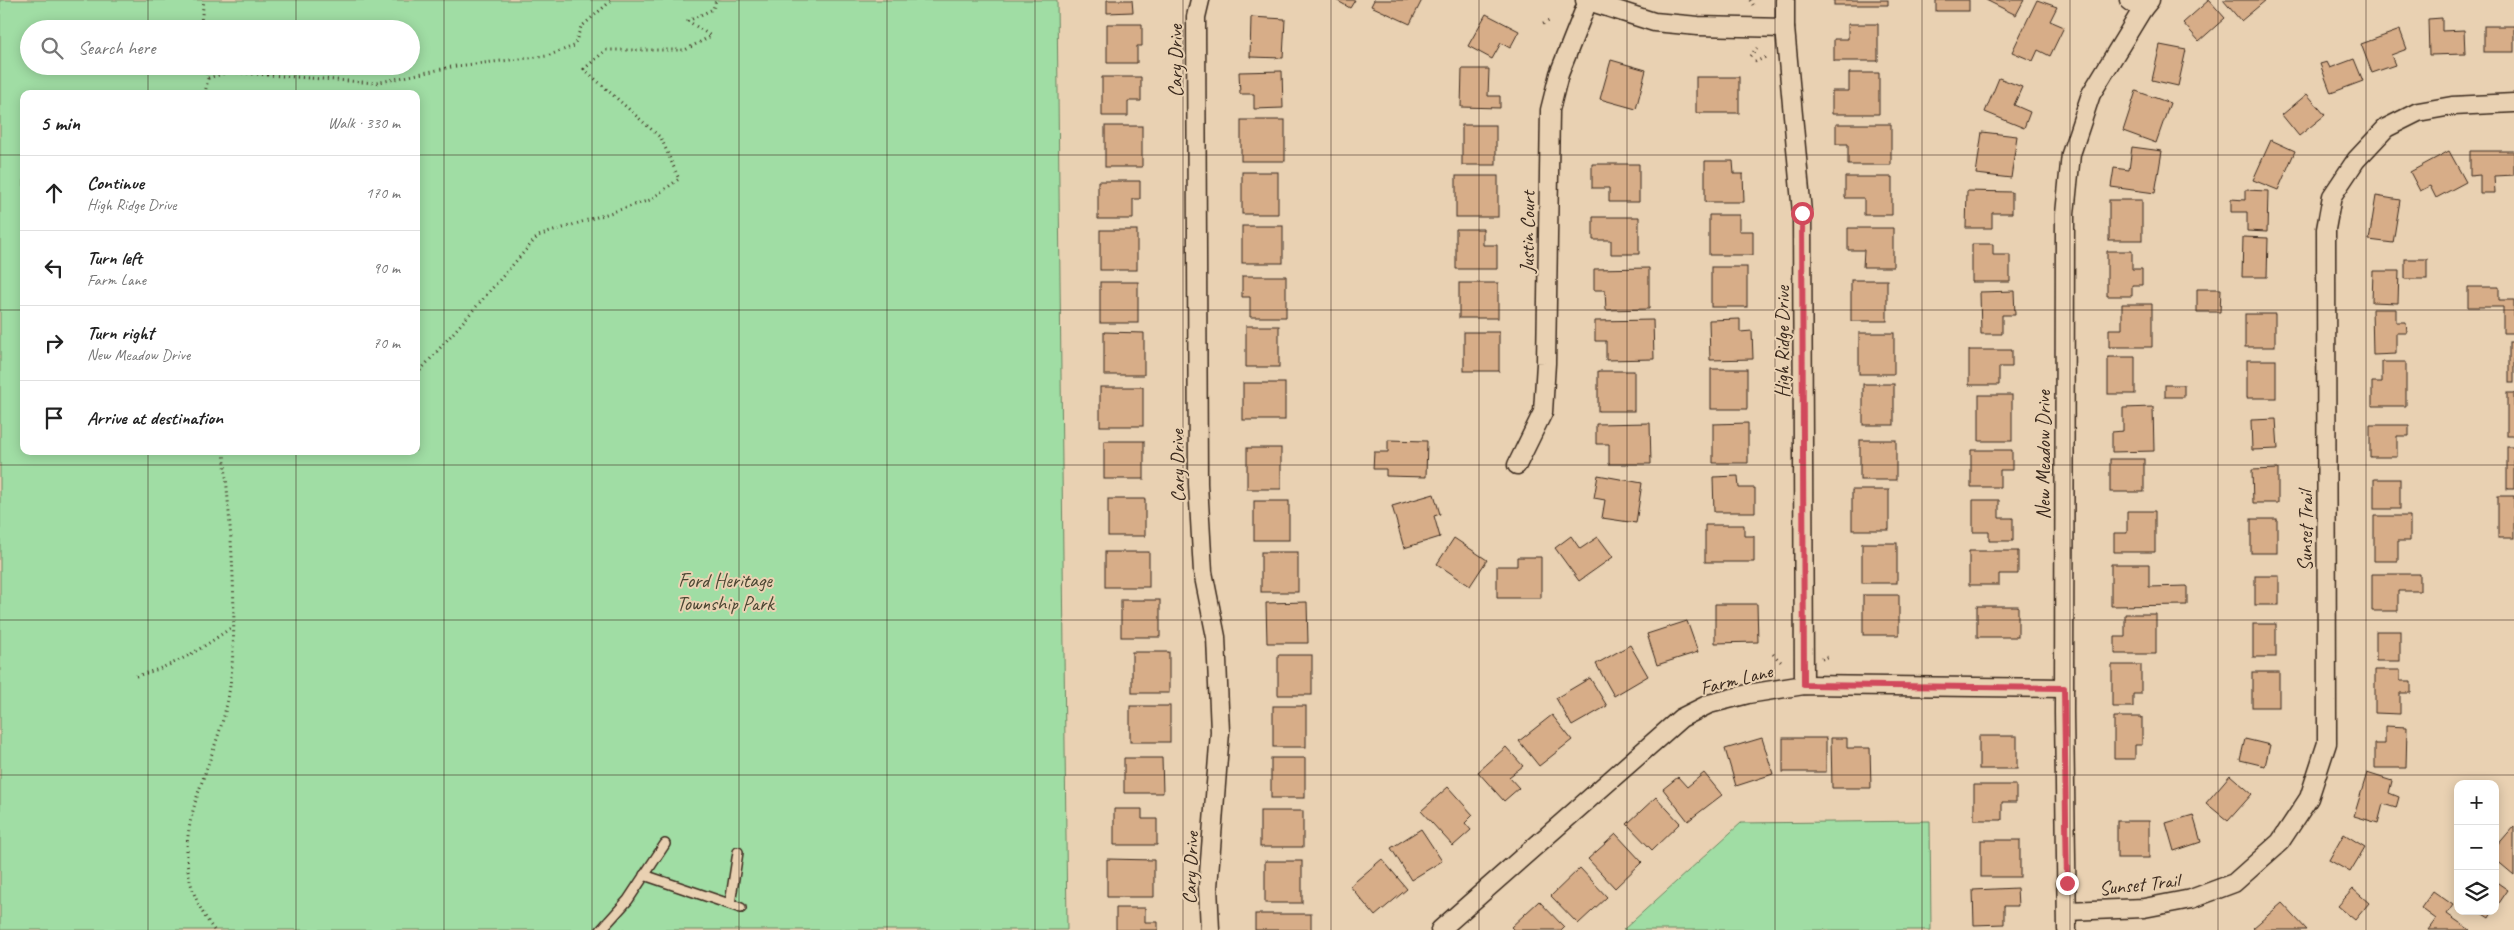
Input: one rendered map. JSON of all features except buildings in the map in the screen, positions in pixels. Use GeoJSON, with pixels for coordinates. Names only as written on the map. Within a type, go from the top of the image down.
{"type":"FeatureCollection","features":[{"type":"Feature","properties":{"kind":"street","name":"Cary Drive"},"geometry":{"type":"LineString","coordinates":[[1200,0],[1196,17],[1198,484],[1204,572],[1216,638],[1220,732],[1208,887],[1210,930]]}},
{"type":"Feature","properties":{"kind":"street","name":"High Ridge Drive"},"geometry":{"type":"LineString","coordinates":[[1785,0],[1785,28],[1802,213],[1804,685]]}},
{"type":"Feature","properties":{"kind":"street"},"geometry":{"type":"LineString","coordinates":[[1587,1],[1654,22],[1698,26],[1785,28]]}},
{"type":"Feature","properties":{"kind":"street","name":"Justin Court"},"geometry":{"type":"LineString","coordinates":[[1518,466],[1543,412],[1546,363],[1550,110],[1559,74],[1587,1]]}},
{"type":"Feature","properties":{"kind":"street","name":"New Meadow Drive"},"geometry":{"type":"LineString","coordinates":[[2067,930],[2064,688],[2065,214],[2071,154],[2091,94],[2140,3]]}},
{"type":"Feature","properties":{"kind":"street","name":"Sunset Trail"},"geometry":{"type":"LineString","coordinates":[[2067,911],[2144,908],[2191,899],[2234,883],[2280,842],[2309,798],[2327,743],[2326,229],[2332,196],[2356,160],[2386,128],[2426,111],[2452,106],[2514,103]]}},
{"type":"Feature","properties":{"kind":"street","name":"Farm Lane"},"geometry":{"type":"LineString","coordinates":[[1440,930],[1681,718],[1709,704],[1748,694],[1804,685],[2064,688]]}},
{"type":"Feature","properties":{"kind":"lane"},"geometry":{"type":"LineString","coordinates":[[601,930],[628,900],[665,844]]}},
{"type":"Feature","properties":{"kind":"lane"},"geometry":{"type":"LineString","coordinates":[[730,904],[738,852]]}},
{"type":"Feature","properties":{"kind":"lane"},"geometry":{"type":"LineString","coordinates":[[644,875],[741,908]]}},
{"type":"Feature","properties":{"kind":"path"},"geometry":{"type":"LineString","coordinates":[[201,20],[204,0]]}},
{"type":"Feature","properties":{"kind":"path"},"geometry":{"type":"LineString","coordinates":[[420,74],[456,66],[547,56],[574,46],[581,27],[612,0]]}},
{"type":"Feature","properties":{"kind":"path"},"geometry":{"type":"LineString","coordinates":[[420,371],[538,236],[650,200],[679,179],[661,138],[584,69],[606,50],[685,50],[711,36],[688,20],[713,9],[716,0]]}},
{"type":"Feature","properties":{"kind":"path"},"geometry":{"type":"LineString","coordinates":[[1750,0],[1753,4]]}},
{"type":"Feature","properties":{"kind":"path"},"geometry":{"type":"LineString","coordinates":[[1543,24],[1551,20]]}},
{"type":"Feature","properties":{"kind":"path"},"geometry":{"type":"LineString","coordinates":[[1750,56],[1757,48]]}},
{"type":"Feature","properties":{"kind":"path"},"geometry":{"type":"LineString","coordinates":[[1755,62],[1766,57]]}},
{"type":"Feature","properties":{"kind":"path"},"geometry":{"type":"LineString","coordinates":[[206,90],[207,75]]}},
{"type":"Feature","properties":{"kind":"path"},"geometry":{"type":"LineString","coordinates":[[208,78],[218,75]]}},
{"type":"Feature","properties":{"kind":"path"},"geometry":{"type":"LineString","coordinates":[[266,75],[376,84],[416,75]]}},
{"type":"Feature","properties":{"kind":"path"},"geometry":{"type":"LineString","coordinates":[[214,930],[194,898],[188,877],[186,846],[189,824],[225,710],[230,685],[232,627],[231,533],[224,455]]}},
{"type":"Feature","properties":{"kind":"path"},"geometry":{"type":"LineString","coordinates":[[136,676],[166,668],[194,654],[232,627]]}},
{"type":"Feature","properties":{"kind":"path"},"geometry":{"type":"LineString","coordinates":[[1772,654],[1781,662]]}},
{"type":"Feature","properties":{"kind":"path"},"geometry":{"type":"LineString","coordinates":[[1821,659],[1830,656]]}},
{"type":"Feature","properties":{"kind":"green space","name":"Ford Heritage Township Park"},"geometry":{"type":"Polygon","coordinates":[[[0,0],[1057,0],[1067,930],[0,930],[0,0]]]}},
{"type":"Feature","properties":{"kind":"green space"},"geometry":{"type":"Polygon","coordinates":[[[1930,821],[1931,930],[1623,930],[1741,823],[1930,821]]]}},
{"type":"Feature","properties":{"kind":"route"},"geometry":{"type":"LineString","coordinates":[[1802,213],[1804,685],[2064,688],[2067,883]]}}]}
